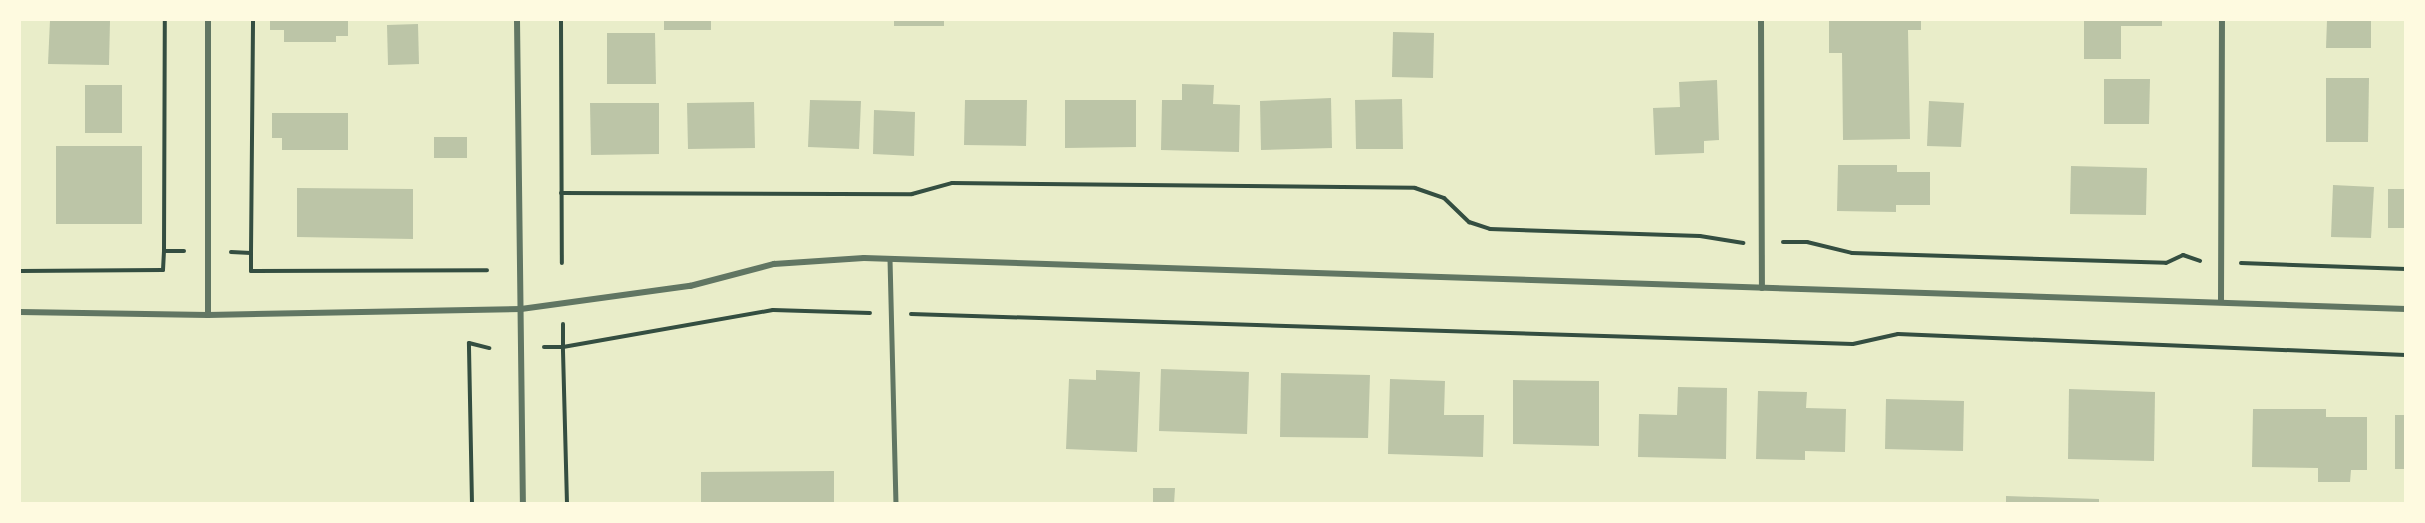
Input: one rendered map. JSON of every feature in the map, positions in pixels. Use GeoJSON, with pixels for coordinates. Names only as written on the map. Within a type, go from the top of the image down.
{"type":"FeatureCollection","features":[{"type":"Feature","properties":{"kind":"street"},"geometry":{"type":"LineString","coordinates":[[208,20],[208,315]]}},
{"type":"Feature","properties":{"kind":"street"},"geometry":{"type":"LineString","coordinates":[[517,20],[523,504]]}},
{"type":"Feature","properties":{"kind":"street"},"geometry":{"type":"LineString","coordinates":[[1761,20],[1762,288]]}},
{"type":"Feature","properties":{"kind":"street"},"geometry":{"type":"LineString","coordinates":[[2221,302],[2222,20]]}},
{"type":"Feature","properties":{"kind":"street"},"geometry":{"type":"LineString","coordinates":[[20,312],[208,315],[521,309],[690,286],[774,264],[890,259],[2406,309]]}},
{"type":"Feature","properties":{"kind":"lane"},"geometry":{"type":"LineString","coordinates":[[890,259],[896,504]]}},
{"type":"Feature","properties":{"kind":"path"},"geometry":{"type":"LineString","coordinates":[[20,271],[163,270],[165,20]]}},
{"type":"Feature","properties":{"kind":"path"},"geometry":{"type":"LineString","coordinates":[[253,20],[251,271],[487,270]]}},
{"type":"Feature","properties":{"kind":"path"},"geometry":{"type":"LineString","coordinates":[[561,20],[562,263]]}},
{"type":"Feature","properties":{"kind":"path"},"geometry":{"type":"LineString","coordinates":[[561,193],[912,194],[952,183],[1415,188],[1444,198],[1469,222],[1490,229],[1700,236],[1762,243],[1807,242],[1852,253],[2166,263],[2183,255],[2221,262],[2406,268]]}},
{"type":"Feature","properties":{"kind":"path"},"geometry":{"type":"LineString","coordinates":[[164,251],[184,251]]}},
{"type":"Feature","properties":{"kind":"path"},"geometry":{"type":"LineString","coordinates":[[231,252],[251,253]]}},
{"type":"Feature","properties":{"kind":"path"},"geometry":{"type":"LineString","coordinates":[[544,347],[563,347],[773,310],[1852,344],[1898,334],[2406,355]]}},
{"type":"Feature","properties":{"kind":"path"},"geometry":{"type":"LineString","coordinates":[[563,318],[567,504]]}},
{"type":"Feature","properties":{"kind":"path"},"geometry":{"type":"LineString","coordinates":[[472,504],[469,343],[489,348]]}},
{"type":"Feature","properties":{"kind":"building"},"geometry":{"type":"Polygon","coordinates":[[[50,20],[110,21],[109,65],[48,64],[50,20]]]}},
{"type":"Feature","properties":{"kind":"building"},"geometry":{"type":"Polygon","coordinates":[[[270,20],[348,20],[348,36],[336,36],[336,42],[284,42],[284,30],[270,30],[270,20]]]}},
{"type":"Feature","properties":{"kind":"building"},"geometry":{"type":"Polygon","coordinates":[[[664,20],[711,20],[711,30],[664,30],[664,20]]]}},
{"type":"Feature","properties":{"kind":"building"},"geometry":{"type":"Polygon","coordinates":[[[894,20],[944,20],[944,26],[894,26],[894,20]]]}},
{"type":"Feature","properties":{"kind":"building"},"geometry":{"type":"Polygon","coordinates":[[[1829,20],[1921,20],[1921,30],[1908,30],[1910,139],[1843,140],[1842,53],[1829,53],[1829,20]]]}},
{"type":"Feature","properties":{"kind":"building"},"geometry":{"type":"Polygon","coordinates":[[[2084,20],[2162,20],[2162,26],[2121,26],[2121,59],[2084,59],[2084,20]]]}},
{"type":"Feature","properties":{"kind":"building"},"geometry":{"type":"Polygon","coordinates":[[[2327,20],[2371,20],[2371,48],[2326,48],[2327,20]]]}},
{"type":"Feature","properties":{"kind":"building"},"geometry":{"type":"Polygon","coordinates":[[[418,24],[419,64],[388,65],[387,25],[418,24]]]}},
{"type":"Feature","properties":{"kind":"building"},"geometry":{"type":"Polygon","coordinates":[[[1393,32],[1434,33],[1433,78],[1392,77],[1393,32]]]}},
{"type":"Feature","properties":{"kind":"building"},"geometry":{"type":"Polygon","coordinates":[[[607,33],[655,33],[656,84],[607,84],[607,33]]]}},
{"type":"Feature","properties":{"kind":"building"},"geometry":{"type":"Polygon","coordinates":[[[2326,78],[2369,78],[2368,142],[2326,142],[2326,78]]]}},
{"type":"Feature","properties":{"kind":"building"},"geometry":{"type":"Polygon","coordinates":[[[2104,79],[2150,79],[2149,124],[2104,124],[2104,79]]]}},
{"type":"Feature","properties":{"kind":"building"},"geometry":{"type":"Polygon","coordinates":[[[1717,80],[1719,140],[1704,141],[1704,153],[1655,155],[1653,108],[1680,107],[1679,82],[1717,80]]]}},
{"type":"Feature","properties":{"kind":"building"},"geometry":{"type":"Polygon","coordinates":[[[1182,84],[1214,85],[1213,104],[1240,105],[1239,152],[1161,150],[1162,100],[1182,100],[1182,84]]]}},
{"type":"Feature","properties":{"kind":"building"},"geometry":{"type":"Polygon","coordinates":[[[85,85],[122,85],[122,133],[85,133],[85,85]]]}},
{"type":"Feature","properties":{"kind":"building"},"geometry":{"type":"Polygon","coordinates":[[[1331,98],[1332,148],[1261,150],[1260,101],[1331,98]]]}},
{"type":"Feature","properties":{"kind":"building"},"geometry":{"type":"Polygon","coordinates":[[[1402,99],[1403,149],[1356,149],[1355,100],[1402,99]]]}},
{"type":"Feature","properties":{"kind":"building"},"geometry":{"type":"Polygon","coordinates":[[[810,100],[861,101],[859,149],[808,147],[810,100]]]}},
{"type":"Feature","properties":{"kind":"building"},"geometry":{"type":"Polygon","coordinates":[[[965,100],[1027,100],[1026,146],[964,145],[965,100]]]}},
{"type":"Feature","properties":{"kind":"building"},"geometry":{"type":"Polygon","coordinates":[[[1065,100],[1136,100],[1136,147],[1065,148],[1065,100]]]}},
{"type":"Feature","properties":{"kind":"building"},"geometry":{"type":"Polygon","coordinates":[[[1929,101],[1964,103],[1961,147],[1927,146],[1929,101]]]}},
{"type":"Feature","properties":{"kind":"building"},"geometry":{"type":"Polygon","coordinates":[[[754,102],[755,148],[688,149],[687,103],[754,102]]]}},
{"type":"Feature","properties":{"kind":"building"},"geometry":{"type":"Polygon","coordinates":[[[590,103],[659,103],[659,154],[591,155],[590,103]]]}},
{"type":"Feature","properties":{"kind":"building"},"geometry":{"type":"Polygon","coordinates":[[[874,110],[915,112],[914,156],[873,154],[874,110]]]}},
{"type":"Feature","properties":{"kind":"building"},"geometry":{"type":"Polygon","coordinates":[[[272,113],[348,113],[348,150],[282,150],[282,138],[272,138],[272,113]]]}},
{"type":"Feature","properties":{"kind":"building"},"geometry":{"type":"Polygon","coordinates":[[[434,137],[467,137],[467,158],[434,158],[434,137]]]}},
{"type":"Feature","properties":{"kind":"building"},"geometry":{"type":"Polygon","coordinates":[[[56,146],[142,146],[142,224],[56,224],[56,146]]]}},
{"type":"Feature","properties":{"kind":"building"},"geometry":{"type":"Polygon","coordinates":[[[1838,165],[1897,165],[1897,172],[1930,172],[1930,205],[1896,205],[1896,212],[1837,211],[1838,165]]]}},
{"type":"Feature","properties":{"kind":"building"},"geometry":{"type":"Polygon","coordinates":[[[2071,166],[2147,168],[2146,215],[2070,214],[2071,166]]]}},
{"type":"Feature","properties":{"kind":"building"},"geometry":{"type":"Polygon","coordinates":[[[2333,185],[2374,187],[2371,238],[2331,237],[2333,185]]]}},
{"type":"Feature","properties":{"kind":"building"},"geometry":{"type":"Polygon","coordinates":[[[297,188],[413,189],[413,239],[297,237],[297,188]]]}},
{"type":"Feature","properties":{"kind":"building"},"geometry":{"type":"Polygon","coordinates":[[[2388,189],[2406,189],[2406,228],[2388,228],[2388,189]]]}},
{"type":"Feature","properties":{"kind":"building"},"geometry":{"type":"Polygon","coordinates":[[[1161,369],[1249,372],[1247,434],[1159,431],[1161,369]]]}},
{"type":"Feature","properties":{"kind":"building"},"geometry":{"type":"Polygon","coordinates":[[[1096,370],[1140,372],[1137,452],[1066,449],[1069,379],[1096,380],[1096,370]]]}},
{"type":"Feature","properties":{"kind":"building"},"geometry":{"type":"Polygon","coordinates":[[[1281,373],[1370,375],[1368,438],[1280,437],[1281,373]]]}},
{"type":"Feature","properties":{"kind":"building"},"geometry":{"type":"Polygon","coordinates":[[[1390,379],[1445,381],[1444,415],[1484,415],[1483,457],[1388,454],[1390,379]]]}},
{"type":"Feature","properties":{"kind":"building"},"geometry":{"type":"Polygon","coordinates":[[[1513,380],[1599,381],[1599,446],[1513,444],[1513,380]]]}},
{"type":"Feature","properties":{"kind":"building"},"geometry":{"type":"Polygon","coordinates":[[[1678,387],[1727,388],[1726,459],[1638,457],[1639,414],[1677,415],[1678,387]]]}},
{"type":"Feature","properties":{"kind":"building"},"geometry":{"type":"Polygon","coordinates":[[[2069,389],[2155,392],[2154,461],[2068,459],[2069,389]]]}},
{"type":"Feature","properties":{"kind":"building"},"geometry":{"type":"Polygon","coordinates":[[[1758,391],[1807,392],[1806,408],[1846,409],[1845,452],[1805,451],[1805,460],[1756,459],[1758,391]]]}},
{"type":"Feature","properties":{"kind":"building"},"geometry":{"type":"Polygon","coordinates":[[[1886,399],[1964,401],[1963,451],[1885,449],[1886,399]]]}},
{"type":"Feature","properties":{"kind":"building"},"geometry":{"type":"Polygon","coordinates":[[[2253,409],[2326,409],[2326,417],[2367,417],[2367,470],[2351,470],[2350,482],[2318,482],[2318,468],[2252,467],[2253,409]]]}},
{"type":"Feature","properties":{"kind":"building"},"geometry":{"type":"Polygon","coordinates":[[[2395,415],[2406,415],[2406,469],[2395,469],[2395,415]]]}},
{"type":"Feature","properties":{"kind":"building"},"geometry":{"type":"Polygon","coordinates":[[[834,471],[834,504],[701,504],[701,472],[834,471]]]}},
{"type":"Feature","properties":{"kind":"building"},"geometry":{"type":"Polygon","coordinates":[[[1153,488],[1175,488],[1174,504],[1153,503],[1153,488]]]}},
{"type":"Feature","properties":{"kind":"building"},"geometry":{"type":"Polygon","coordinates":[[[2006,496],[2099,499],[2099,504],[2006,504],[2006,496]]]}}]}
